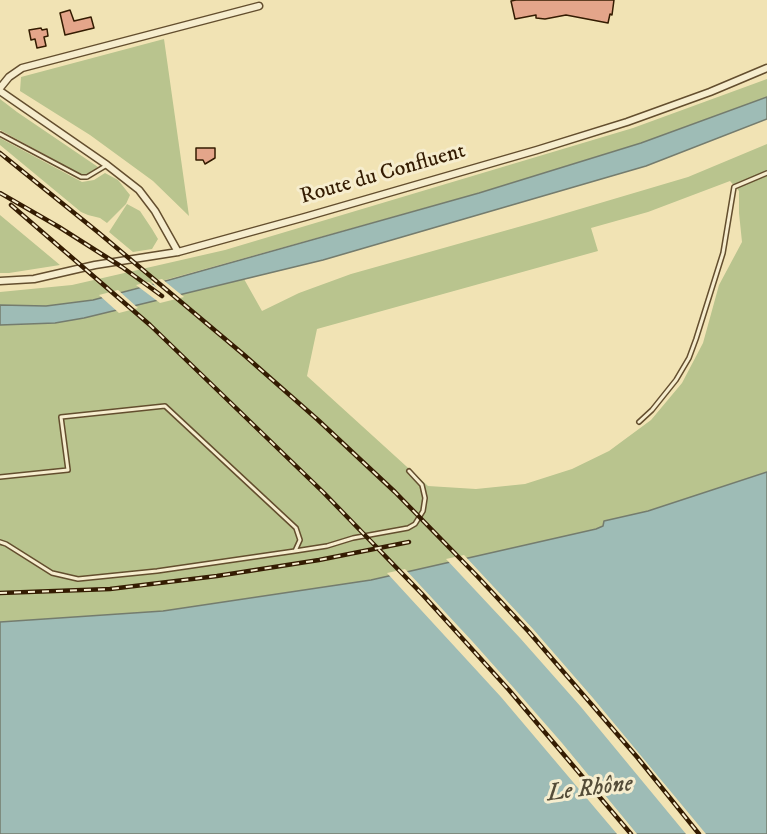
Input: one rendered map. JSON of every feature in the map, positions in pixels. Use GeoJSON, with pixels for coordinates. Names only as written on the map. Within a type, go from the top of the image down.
{"type":"FeatureCollection","features":[{"type":"Feature","properties":{"kind":"street"},"geometry":{"type":"LineString","coordinates":[[178,252],[155,211],[139,190],[0,89],[9,77],[22,68],[259,6]]}},
{"type":"Feature","properties":{"kind":"street","name":"Route du Confluent"},"geometry":{"type":"LineString","coordinates":[[0,281],[34,279],[95,265],[178,252],[400,191],[627,122],[710,92],[767,68]]}},
{"type":"Feature","properties":{"kind":"lane"},"geometry":{"type":"LineString","coordinates":[[0,134],[81,177],[87,177],[107,165]]}},
{"type":"Feature","properties":{"kind":"lane"},"geometry":{"type":"LineString","coordinates":[[639,422],[652,410],[676,380],[689,358],[723,253],[734,187],[767,172]]}},
{"type":"Feature","properties":{"kind":"lane"},"geometry":{"type":"LineString","coordinates":[[0,477],[68,470],[61,417],[165,406],[296,528],[300,540],[295,551]]}},
{"type":"Feature","properties":{"kind":"lane"},"geometry":{"type":"LineString","coordinates":[[0,542],[52,573],[78,579],[157,571],[327,546],[353,538],[408,528],[415,524],[423,511],[425,498],[422,485],[409,471]]}},
{"type":"Feature","properties":{"kind":"green space"},"geometry":{"type":"Polygon","coordinates":[[[164,39],[189,216],[153,181],[90,135],[20,91],[21,77],[164,39]]]}},
{"type":"Feature","properties":{"kind":"green space"},"geometry":{"type":"Polygon","coordinates":[[[767,79],[767,97],[750,104],[641,143],[479,193],[93,300],[46,306],[0,305],[0,292],[72,285],[225,250],[633,128],[767,79]]]}},
{"type":"Feature","properties":{"kind":"green space"},"geometry":{"type":"Polygon","coordinates":[[[0,99],[98,167],[88,175],[80,174],[0,130],[0,99]]]}},
{"type":"Feature","properties":{"kind":"green space"},"geometry":{"type":"Polygon","coordinates":[[[0,138],[82,182],[94,180],[105,173],[118,180],[130,195],[126,204],[107,223],[100,218],[81,212],[0,145],[0,138]]]}},
{"type":"Feature","properties":{"kind":"green space"},"geometry":{"type":"Polygon","coordinates":[[[767,144],[767,472],[648,511],[604,521],[603,526],[596,529],[371,580],[163,611],[0,622],[0,325],[55,323],[84,318],[244,279],[262,311],[299,293],[351,274],[688,177],[767,144]],[[730,181],[648,212],[591,228],[598,251],[317,329],[307,376],[428,486],[476,489],[525,484],[572,469],[609,451],[651,420],[682,383],[703,343],[719,285],[742,242],[739,191],[730,181]]]}},
{"type":"Feature","properties":{"kind":"green space"},"geometry":{"type":"Polygon","coordinates":[[[127,204],[140,211],[158,239],[152,249],[133,252],[109,232],[127,204]]]}},
{"type":"Feature","properties":{"kind":"green space"},"geometry":{"type":"Polygon","coordinates":[[[0,215],[60,265],[0,273],[0,215]]]}},
{"type":"Feature","properties":{"kind":"water"},"geometry":{"type":"Polygon","coordinates":[[[767,97],[767,119],[646,166],[323,260],[84,318],[55,323],[0,325],[0,305],[46,306],[93,300],[169,280],[479,193],[641,143],[767,97]]]}},
{"type":"Feature","properties":{"kind":"water","name":"Le Rhône"},"geometry":{"type":"Polygon","coordinates":[[[767,472],[767,834],[0,834],[0,622],[163,611],[371,580],[596,529],[603,526],[604,521],[648,511],[767,472]]]}},
{"type":"Feature","properties":{"kind":"pier"},"geometry":{"type":"Polygon","coordinates":[[[162,279],[184,297],[160,303],[136,285],[149,282],[157,288],[151,281],[162,279]]]}},
{"type":"Feature","properties":{"kind":"pier"},"geometry":{"type":"Polygon","coordinates":[[[118,290],[138,308],[119,313],[99,295],[118,290]]]}},
{"type":"Feature","properties":{"kind":"pier"},"geometry":{"type":"Polygon","coordinates":[[[464,555],[593,698],[706,834],[686,834],[581,707],[446,559],[464,555]]]}},
{"type":"Feature","properties":{"kind":"pier"},"geometry":{"type":"Polygon","coordinates":[[[405,569],[513,687],[637,834],[617,834],[501,697],[387,573],[405,569]]]}},
{"type":"Feature","properties":{"kind":"building"},"geometry":{"type":"Polygon","coordinates":[[[614,0],[612,15],[610,14],[608,23],[566,15],[545,19],[536,18],[536,15],[515,19],[511,1],[614,0]]]}},
{"type":"Feature","properties":{"kind":"building"},"geometry":{"type":"Polygon","coordinates":[[[70,10],[74,21],[91,17],[94,28],[65,35],[60,13],[70,10]]]}},
{"type":"Feature","properties":{"kind":"building"},"geometry":{"type":"Polygon","coordinates":[[[41,28],[42,30],[47,29],[48,36],[44,37],[46,46],[37,48],[35,39],[31,40],[29,30],[41,28]]]}},
{"type":"Feature","properties":{"kind":"building"},"geometry":{"type":"Polygon","coordinates":[[[196,148],[215,148],[215,158],[205,164],[203,160],[196,160],[196,148]]]}},
{"type":"Feature","properties":{"kind":"railway"},"geometry":{"type":"LineString","coordinates":[[0,153],[243,354],[395,492],[529,632],[637,757],[699,834]]}},
{"type":"Feature","properties":{"kind":"railway"},"geometry":{"type":"LineString","coordinates":[[0,193],[122,267],[162,296]]}},
{"type":"Feature","properties":{"kind":"railway"},"geometry":{"type":"LineString","coordinates":[[11,205],[150,325],[323,492],[422,594],[509,690],[631,834]]}},
{"type":"Feature","properties":{"kind":"railway"},"geometry":{"type":"LineString","coordinates":[[0,593],[110,589],[217,576],[319,560],[409,542]]}}]}
